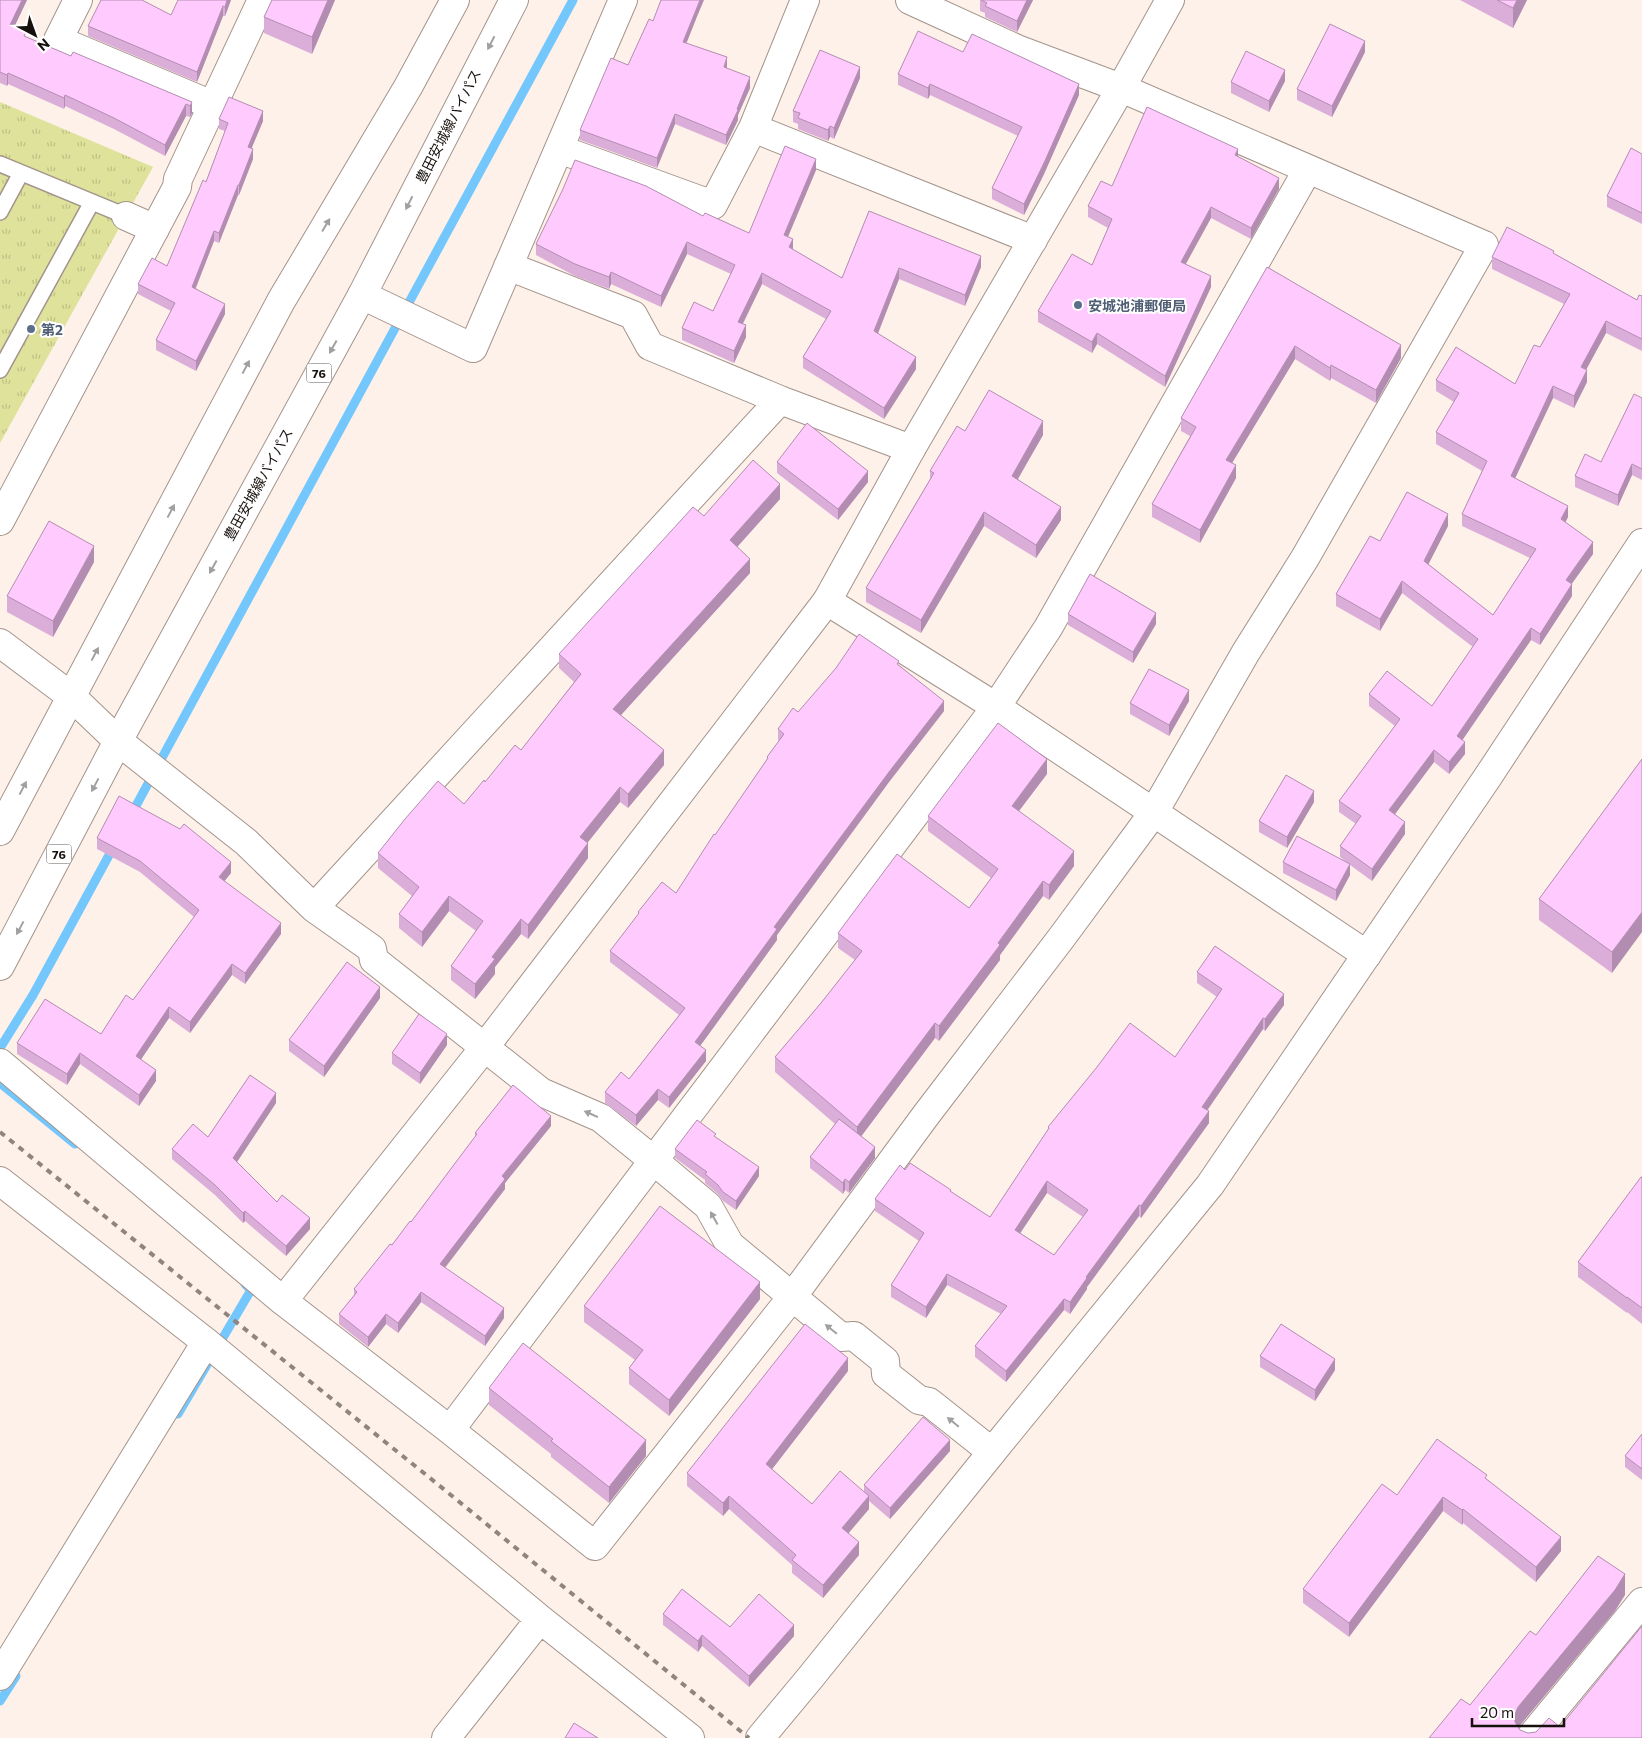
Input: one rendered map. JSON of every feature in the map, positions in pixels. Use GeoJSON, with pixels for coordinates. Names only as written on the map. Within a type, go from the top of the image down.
{"type":"FeatureCollection","features":[{"type":"Feature","properties":{"kind":"street"},"geometry":{"type":"LineString","coordinates":[[78,0],[58,40],[212,105]]}},
{"type":"Feature","properties":{"kind":"street"},"geometry":{"type":"LineString","coordinates":[[0,831],[281,301],[408,87],[455,0]]}},
{"type":"Feature","properties":{"kind":"street","name":"豊田安城線バイパス"},"geometry":{"type":"LineString","coordinates":[[0,966],[118,741],[362,295],[514,0]]}},
{"type":"Feature","properties":{"kind":"street"},"geometry":{"type":"LineString","coordinates":[[362,295],[473,348],[623,0]]}},
{"type":"Feature","properties":{"kind":"street"},"geometry":{"type":"LineString","coordinates":[[559,149],[713,205],[753,128],[805,0]]}},
{"type":"Feature","properties":{"kind":"street"},"geometry":{"type":"LineString","coordinates":[[0,1063],[283,1301],[450,1430],[595,1546],[792,1297],[1154,812],[1246,652],[1305,558],[1484,244],[1121,88],[1017,49],[910,0]]}},
{"type":"Feature","properties":{"kind":"street"},"geometry":{"type":"LineString","coordinates":[[283,1301],[484,1048],[827,601],[911,449],[1121,88],[1170,0]]}},
{"type":"Feature","properties":{"kind":"street"},"geometry":{"type":"LineString","coordinates":[[0,521],[177,187],[178,179],[212,105],[255,2]]}},
{"type":"Feature","properties":{"kind":"street"},"geometry":{"type":"LineString","coordinates":[[753,128],[1033,240]]}},
{"type":"Feature","properties":{"kind":"street"},"geometry":{"type":"LineString","coordinates":[[450,1430],[996,707],[1048,628],[1308,169]]}},
{"type":"Feature","properties":{"kind":"street"},"geometry":{"type":"LineString","coordinates":[[126,216],[155,228]]}},
{"type":"Feature","properties":{"kind":"street"},"geometry":{"type":"LineString","coordinates":[[508,266],[633,315],[650,346],[780,400],[911,449]]}},
{"type":"Feature","properties":{"kind":"street"},"geometry":{"type":"LineString","coordinates":[[314,908],[780,400]]}},
{"type":"Feature","properties":{"kind":"street"},"geometry":{"type":"LineString","coordinates":[[760,1738],[1210,1185],[1492,770],[1642,543]]}},
{"type":"Feature","properties":{"kind":"street"},"geometry":{"type":"LineString","coordinates":[[827,601],[996,707],[1367,955]]}},
{"type":"Feature","properties":{"kind":"street"},"geometry":{"type":"LineString","coordinates":[[0,644],[72,698],[118,741],[246,842],[314,908],[372,949],[374,960],[484,1048],[541,1092],[601,1118],[653,1160],[708,1206],[730,1245],[841,1337],[854,1336],[885,1361],[886,1374],[919,1400],[930,1402],[992,1452]]}},
{"type":"Feature","properties":{"kind":"street"},"geometry":{"type":"LineString","coordinates":[[0,1181],[206,1342],[540,1619],[690,1738]]}},
{"type":"Feature","properties":{"kind":"street"},"geometry":{"type":"LineString","coordinates":[[0,1676],[206,1342]]}},
{"type":"Feature","properties":{"kind":"street"},"geometry":{"type":"LineString","coordinates":[[1530,1738],[1642,1602]]}},
{"type":"Feature","properties":{"kind":"street"},"geometry":{"type":"LineString","coordinates":[[446,1738],[540,1619]]}},
{"type":"Feature","properties":{"kind":"lane"},"geometry":{"type":"LineString","coordinates":[[0,164],[126,216]]}},
{"type":"Feature","properties":{"kind":"lane"},"geometry":{"type":"LineString","coordinates":[[0,212],[21,173]]}},
{"type":"Feature","properties":{"kind":"lane"},"geometry":{"type":"LineString","coordinates":[[0,370],[92,202]]}},
{"type":"Feature","properties":{"kind":"green space","name":"第2"},"geometry":{"type":"Polygon","coordinates":[[[0,102],[153,167],[0,443],[0,102]]]}},
{"type":"Feature","properties":{"kind":"building"},"geometry":{"type":"Polygon","coordinates":[[[0,0],[22,0],[10,25],[26,32],[24,36],[71,56],[73,52],[192,102],[190,106],[186,104],[165,145],[65,95],[64,98],[8,73],[7,75],[0,72],[0,0]]]}},
{"type":"Feature","properties":{"kind":"building"},"geometry":{"type":"Polygon","coordinates":[[[101,0],[142,0],[171,15],[178,0],[227,0],[197,72],[88,26],[101,0]]]}},
{"type":"Feature","properties":{"kind":"building"},"geometry":{"type":"Polygon","coordinates":[[[272,0],[328,0],[312,37],[264,17],[272,0]]]}},
{"type":"Feature","properties":{"kind":"building"},"geometry":{"type":"Polygon","coordinates":[[[661,0],[700,0],[683,42],[727,57],[724,67],[750,77],[738,110],[726,135],[675,114],[657,158],[580,130],[611,58],[628,65],[649,19],[653,21],[661,0]]]}},
{"type":"Feature","properties":{"kind":"building"},"geometry":{"type":"Polygon","coordinates":[[[981,0],[1027,0],[1017,21],[985,6],[987,3],[981,0]]]}},
{"type":"Feature","properties":{"kind":"building"},"geometry":{"type":"Polygon","coordinates":[[[1497,0],[1517,0],[1513,8],[1497,0]]]}},
{"type":"Feature","properties":{"kind":"building"},"geometry":{"type":"Polygon","coordinates":[[[1330,24],[1365,41],[1332,106],[1297,89],[1330,24]]]}},
{"type":"Feature","properties":{"kind":"building"},"geometry":{"type":"Polygon","coordinates":[[[918,31],[963,52],[972,34],[1079,84],[1024,204],[992,188],[1022,127],[930,84],[928,88],[898,74],[918,31]]]}},
{"type":"Feature","properties":{"kind":"building"},"geometry":{"type":"Polygon","coordinates":[[[820,50],[860,67],[834,128],[830,126],[828,130],[798,118],[800,113],[793,111],[820,50]]]}},
{"type":"Feature","properties":{"kind":"building"},"geometry":{"type":"Polygon","coordinates":[[[1246,51],[1285,70],[1269,101],[1231,82],[1246,51]]]}},
{"type":"Feature","properties":{"kind":"building"},"geometry":{"type":"Polygon","coordinates":[[[229,97],[263,111],[248,147],[253,149],[239,185],[219,233],[214,231],[192,287],[225,304],[196,361],[156,340],[175,303],[138,284],[152,258],[167,266],[203,180],[206,182],[228,123],[219,119],[229,97]]]}},
{"type":"Feature","properties":{"kind":"building"},"geometry":{"type":"Polygon","coordinates":[[[1147,107],[1238,149],[1235,155],[1279,178],[1251,228],[1211,207],[1181,262],[1211,276],[1165,376],[1097,333],[1092,342],[1038,311],[1072,254],[1092,265],[1112,219],[1088,206],[1101,181],[1112,186],[1147,107]]]}},
{"type":"Feature","properties":{"kind":"building"},"geometry":{"type":"Polygon","coordinates":[[[785,146],[816,159],[784,235],[793,239],[789,247],[842,278],[869,211],[981,256],[965,295],[899,268],[874,331],[916,357],[884,408],[803,357],[831,311],[762,273],[738,322],[746,325],[734,351],[682,328],[694,302],[713,311],[735,265],[687,242],[661,296],[611,272],[609,277],[575,264],[536,244],[575,160],[646,186],[703,216],[705,213],[749,233],[785,146]]]}},
{"type":"Feature","properties":{"kind":"building"},"geometry":{"type":"Polygon","coordinates":[[[1631,148],[1642,154],[1642,213],[1607,196],[1631,148]]]}},
{"type":"Feature","properties":{"kind":"building"},"geometry":{"type":"Polygon","coordinates":[[[1507,227],[1554,251],[1553,253],[1637,300],[1639,295],[1642,296],[1642,339],[1606,321],[1581,367],[1587,370],[1574,396],[1553,386],[1511,476],[1568,506],[1561,519],[1593,542],[1566,580],[1572,584],[1540,634],[1531,628],[1457,736],[1465,742],[1449,762],[1434,750],[1389,810],[1405,822],[1372,869],[1340,846],[1361,816],[1339,801],[1400,719],[1369,694],[1387,671],[1432,706],[1478,639],[1402,581],[1380,619],[1336,594],[1370,536],[1380,541],[1407,492],[1448,514],[1424,561],[1493,615],[1536,549],[1462,514],[1487,461],[1436,432],[1459,393],[1436,380],[1456,347],[1515,384],[1534,345],[1540,347],[1570,294],[1492,257],[1507,227]]]}},
{"type":"Feature","properties":{"kind":"building"},"geometry":{"type":"Polygon","coordinates":[[[1267,267],[1401,345],[1376,390],[1331,365],[1330,368],[1295,346],[1226,460],[1236,465],[1200,530],[1152,504],[1196,427],[1181,418],[1267,267]]]}},
{"type":"Feature","properties":{"kind":"building"},"geometry":{"type":"Polygon","coordinates":[[[989,390],[1043,421],[1012,476],[1061,507],[1036,545],[984,512],[921,620],[866,588],[934,473],[930,471],[957,426],[965,431],[989,390]]]}},
{"type":"Feature","properties":{"kind":"building"},"geometry":{"type":"Polygon","coordinates":[[[1634,394],[1642,398],[1642,469],[1632,464],[1618,495],[1575,476],[1585,454],[1601,462],[1634,394]]]}},
{"type":"Feature","properties":{"kind":"building"},"geometry":{"type":"Polygon","coordinates":[[[807,423],[868,471],[838,509],[777,462],[807,423]]]}},
{"type":"Feature","properties":{"kind":"building"},"geometry":{"type":"Polygon","coordinates":[[[753,460],[780,484],[730,540],[750,559],[613,709],[664,750],[628,794],[620,787],[580,837],[588,843],[528,925],[521,919],[492,957],[495,959],[475,984],[451,966],[483,921],[449,896],[422,932],[399,914],[419,887],[378,853],[438,781],[464,804],[484,780],[485,782],[515,745],[521,750],[581,674],[559,654],[693,507],[704,516],[753,460]]]}},
{"type":"Feature","properties":{"kind":"building"},"geometry":{"type":"Polygon","coordinates":[[[49,521],[94,546],[53,621],[7,596],[49,521]]]}},
{"type":"Feature","properties":{"kind":"building"},"geometry":{"type":"Polygon","coordinates":[[[1090,574],[1156,613],[1133,652],[1068,614],[1090,574]]]}},
{"type":"Feature","properties":{"kind":"building"},"geometry":{"type":"Polygon","coordinates":[[[859,634],[899,661],[897,664],[944,701],[774,927],[777,929],[695,1042],[706,1050],[669,1097],[658,1089],[636,1115],[605,1092],[621,1072],[629,1079],[685,1008],[610,951],[662,882],[676,893],[714,834],[784,734],[778,729],[793,708],[798,712],[836,668],[859,634]]]}},
{"type":"Feature","properties":{"kind":"building"},"geometry":{"type":"Polygon","coordinates":[[[1149,669],[1189,690],[1169,725],[1130,703],[1149,669]]]}},
{"type":"Feature","properties":{"kind":"building"},"geometry":{"type":"Polygon","coordinates":[[[998,723],[1047,759],[1012,806],[1074,851],[1049,885],[1043,881],[998,943],[1000,945],[939,1026],[935,1023],[857,1127],[775,1057],[862,951],[838,933],[897,854],[969,908],[998,869],[928,816],[998,723]]]}},
{"type":"Feature","properties":{"kind":"building"},"geometry":{"type":"Polygon","coordinates":[[[1642,759],[1642,912],[1612,952],[1539,899],[1642,759]]]}},
{"type":"Feature","properties":{"kind":"building"},"geometry":{"type":"Polygon","coordinates":[[[1286,775],[1314,791],[1287,837],[1259,821],[1286,775]]]}},
{"type":"Feature","properties":{"kind":"building"},"geometry":{"type":"Polygon","coordinates":[[[119,796],[180,829],[184,824],[231,862],[219,877],[281,923],[245,973],[232,964],[190,1022],[169,1007],[136,1056],[156,1070],[139,1095],[80,1053],[67,1074],[17,1043],[45,999],[101,1034],[126,995],[133,1000],[199,910],[140,861],[97,838],[119,796]]]}},
{"type":"Feature","properties":{"kind":"building"},"geometry":{"type":"Polygon","coordinates":[[[1297,836],[1350,864],[1336,890],[1283,862],[1297,836]]]}},
{"type":"Feature","properties":{"kind":"building"},"geometry":{"type":"Polygon","coordinates":[[[1215,946],[1284,994],[1265,1019],[1263,1018],[1202,1107],[1209,1111],[1141,1206],[1139,1205],[1070,1302],[1064,1299],[1006,1371],[975,1346],[1007,1306],[947,1274],[926,1307],[891,1285],[924,1233],[875,1199],[900,1165],[905,1170],[910,1163],[990,1217],[1048,1127],[1130,1023],[1175,1057],[1222,989],[1197,972],[1215,946]],[[1047,1181],[1015,1230],[1054,1255],[1088,1210],[1047,1181]]]}},
{"type":"Feature","properties":{"kind":"building"},"geometry":{"type":"Polygon","coordinates":[[[347,962],[380,987],[324,1066],[289,1040],[347,962]]]}},
{"type":"Feature","properties":{"kind":"building"},"geometry":{"type":"Polygon","coordinates":[[[419,1014],[447,1034],[420,1073],[392,1053],[419,1014]]]}},
{"type":"Feature","properties":{"kind":"building"},"geometry":{"type":"Polygon","coordinates":[[[250,1075],[276,1093],[233,1158],[277,1202],[282,1195],[310,1218],[286,1246],[245,1211],[243,1213],[215,1185],[172,1149],[193,1124],[208,1137],[250,1075]]]}},
{"type":"Feature","properties":{"kind":"building"},"geometry":{"type":"Polygon","coordinates":[[[513,1085],[551,1116],[502,1176],[505,1179],[440,1264],[504,1308],[485,1336],[421,1292],[398,1323],[386,1314],[368,1337],[339,1314],[357,1292],[354,1289],[390,1244],[392,1245],[411,1222],[477,1134],[475,1133],[513,1085]]]}},
{"type":"Feature","properties":{"kind":"building"},"geometry":{"type":"Polygon","coordinates":[[[839,1119],[875,1147],[849,1182],[845,1179],[843,1183],[810,1157],[839,1119]]]}},
{"type":"Feature","properties":{"kind":"building"},"geometry":{"type":"Polygon","coordinates":[[[697,1120],[716,1134],[714,1136],[759,1167],[736,1201],[723,1192],[705,1174],[707,1172],[675,1149],[697,1120]]]}},
{"type":"Feature","properties":{"kind":"building"},"geometry":{"type":"Polygon","coordinates":[[[1642,1177],[1642,1308],[1578,1262],[1642,1177]]]}},
{"type":"Feature","properties":{"kind":"building"},"geometry":{"type":"Polygon","coordinates":[[[660,1206],[760,1282],[669,1400],[629,1368],[643,1350],[584,1306],[660,1206]]]}},
{"type":"Feature","properties":{"kind":"building"},"geometry":{"type":"Polygon","coordinates":[[[805,1324],[848,1358],[766,1464],[812,1504],[840,1471],[869,1496],[842,1528],[859,1542],[823,1585],[792,1560],[796,1555],[729,1496],[723,1503],[687,1473],[805,1324]]]}},
{"type":"Feature","properties":{"kind":"building"},"geometry":{"type":"Polygon","coordinates":[[[1281,1324],[1335,1359],[1315,1390],[1260,1356],[1281,1324]]]}},
{"type":"Feature","properties":{"kind":"building"},"geometry":{"type":"Polygon","coordinates":[[[523,1343],[646,1440],[609,1487],[489,1388],[523,1343]]]}},
{"type":"Feature","properties":{"kind":"building"},"geometry":{"type":"Polygon","coordinates":[[[923,1417],[950,1440],[890,1508],[864,1485],[923,1417]]]}},
{"type":"Feature","properties":{"kind":"building"},"geometry":{"type":"Polygon","coordinates":[[[1642,1434],[1642,1469],[1625,1456],[1642,1434]]]}},
{"type":"Feature","properties":{"kind":"building"},"geometry":{"type":"Polygon","coordinates":[[[1437,1439],[1487,1475],[1485,1478],[1561,1537],[1536,1567],[1463,1509],[1443,1497],[1349,1623],[1303,1589],[1382,1484],[1397,1495],[1437,1439]]]}},
{"type":"Feature","properties":{"kind":"building"},"geometry":{"type":"Polygon","coordinates":[[[1598,1556],[1625,1574],[1615,1590],[1518,1707],[1515,1714],[1515,1722],[1520,1730],[1528,1733],[1536,1732],[1549,1718],[1560,1727],[1642,1626],[1642,1738],[1429,1738],[1461,1699],[1470,1705],[1530,1631],[1536,1635],[1598,1556]]]}},
{"type":"Feature","properties":{"kind":"building"},"geometry":{"type":"Polygon","coordinates":[[[682,1589],[730,1627],[759,1594],[794,1625],[749,1676],[702,1635],[698,1641],[663,1614],[682,1589]]]}},
{"type":"Feature","properties":{"kind":"building"},"geometry":{"type":"Polygon","coordinates":[[[574,1723],[598,1738],[565,1738],[574,1723]]]}},
{"type":"Feature","properties":{"kind":"waterway"},"geometry":{"type":"LineString","coordinates":[[131,815],[573,0]]}},
{"type":"Feature","properties":{"kind":"waterway"},"geometry":{"type":"LineString","coordinates":[[0,1048],[33,995],[114,846]]}},
{"type":"Feature","properties":{"kind":"waterway"},"geometry":{"type":"LineString","coordinates":[[0,1083],[75,1144]]}},
{"type":"Feature","properties":{"kind":"waterway"},"geometry":{"type":"LineString","coordinates":[[178,1414],[251,1290],[245,1284]]}},
{"type":"Feature","properties":{"kind":"waterway"},"geometry":{"type":"LineString","coordinates":[[0,1701],[16,1676]]}},
{"type":"Feature","properties":{"kind":"railway"},"geometry":{"type":"LineString","coordinates":[[0,1132],[749,1738]]}},
{"type":"Feature","properties":{"kind":"place","name":"安城池浦郵便局"},"geometry":{"type":"Point","coordinates":[1078,305]}},
{"type":"Feature","properties":{"kind":"place","name":"第2"},"geometry":{"type":"Point","coordinates":[31,329]}}]}
